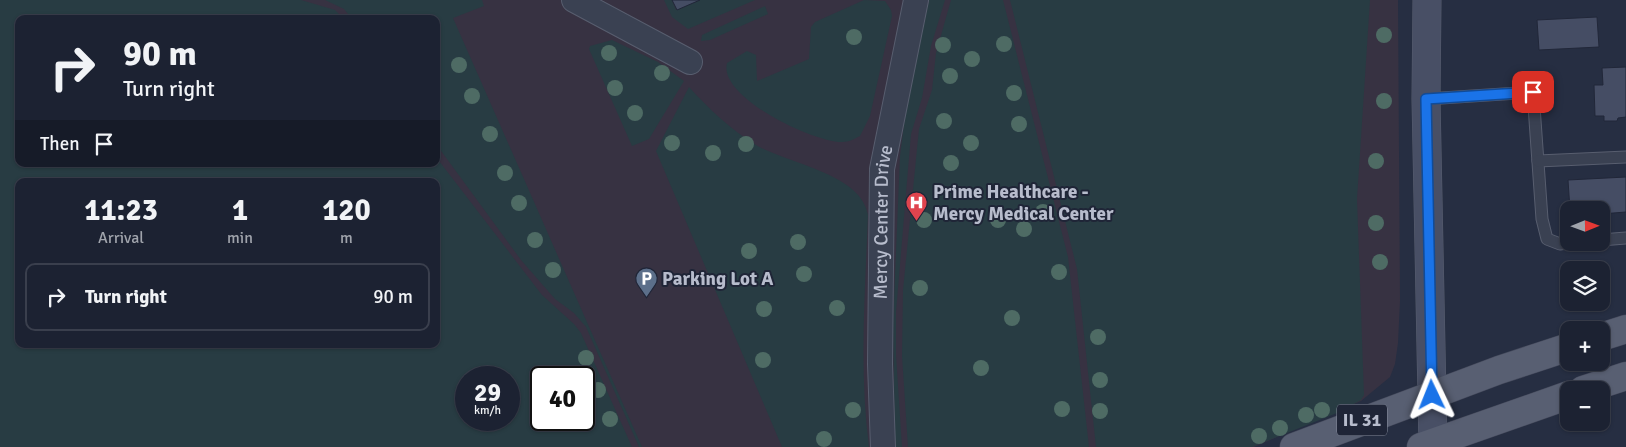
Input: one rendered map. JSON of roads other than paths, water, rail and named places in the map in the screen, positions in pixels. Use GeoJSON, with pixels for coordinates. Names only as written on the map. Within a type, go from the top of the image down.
{"type":"FeatureCollection","features":[{"type":"Feature","properties":{"kind":"main road"},"geometry":{"type":"LineString","coordinates":[[1610,334],[1626,329]]}},
{"type":"Feature","properties":{"kind":"main road","name":"IL 31"},"geometry":{"type":"LineString","coordinates":[[1294,447],[1432,395],[1560,351]]}},
{"type":"Feature","properties":{"kind":"main road"},"geometry":{"type":"LineString","coordinates":[[1610,381],[1626,376]]}},
{"type":"Feature","properties":{"kind":"main road"},"geometry":{"type":"LineString","coordinates":[[1429,446],[1560,398]]}},
{"type":"Feature","properties":{"kind":"street"},"geometry":{"type":"LineString","coordinates":[[574,0],[690,62]]}},
{"type":"Feature","properties":{"kind":"street","name":"Mercy Center Drive"},"geometry":{"type":"LineString","coordinates":[[883,447],[880,364],[882,169],[916,0]]}},
{"type":"Feature","properties":{"kind":"street"},"geometry":{"type":"LineString","coordinates":[[1427,0],[1426,99],[1432,395],[1429,446]]}},
{"type":"Feature","properties":{"kind":"lane"},"geometry":{"type":"LineString","coordinates":[[1426,99],[1533,92],[1542,219],[1547,239],[1560,244]]}},
{"type":"Feature","properties":{"kind":"lane"},"geometry":{"type":"LineString","coordinates":[[1538,161],[1626,158]]}},
{"type":"Feature","properties":{"kind":"lane"},"geometry":{"type":"LineString","coordinates":[[1610,239],[1626,238]]}},
{"type":"Feature","properties":{"kind":"place","name":"Prime Healthcare - Mercy Medical Center"},"geometry":{"type":"Point","coordinates":[917,222]}},
{"type":"Feature","properties":{"kind":"place","name":"Parking Lot A"},"geometry":{"type":"Point","coordinates":[646,298]}}]}
